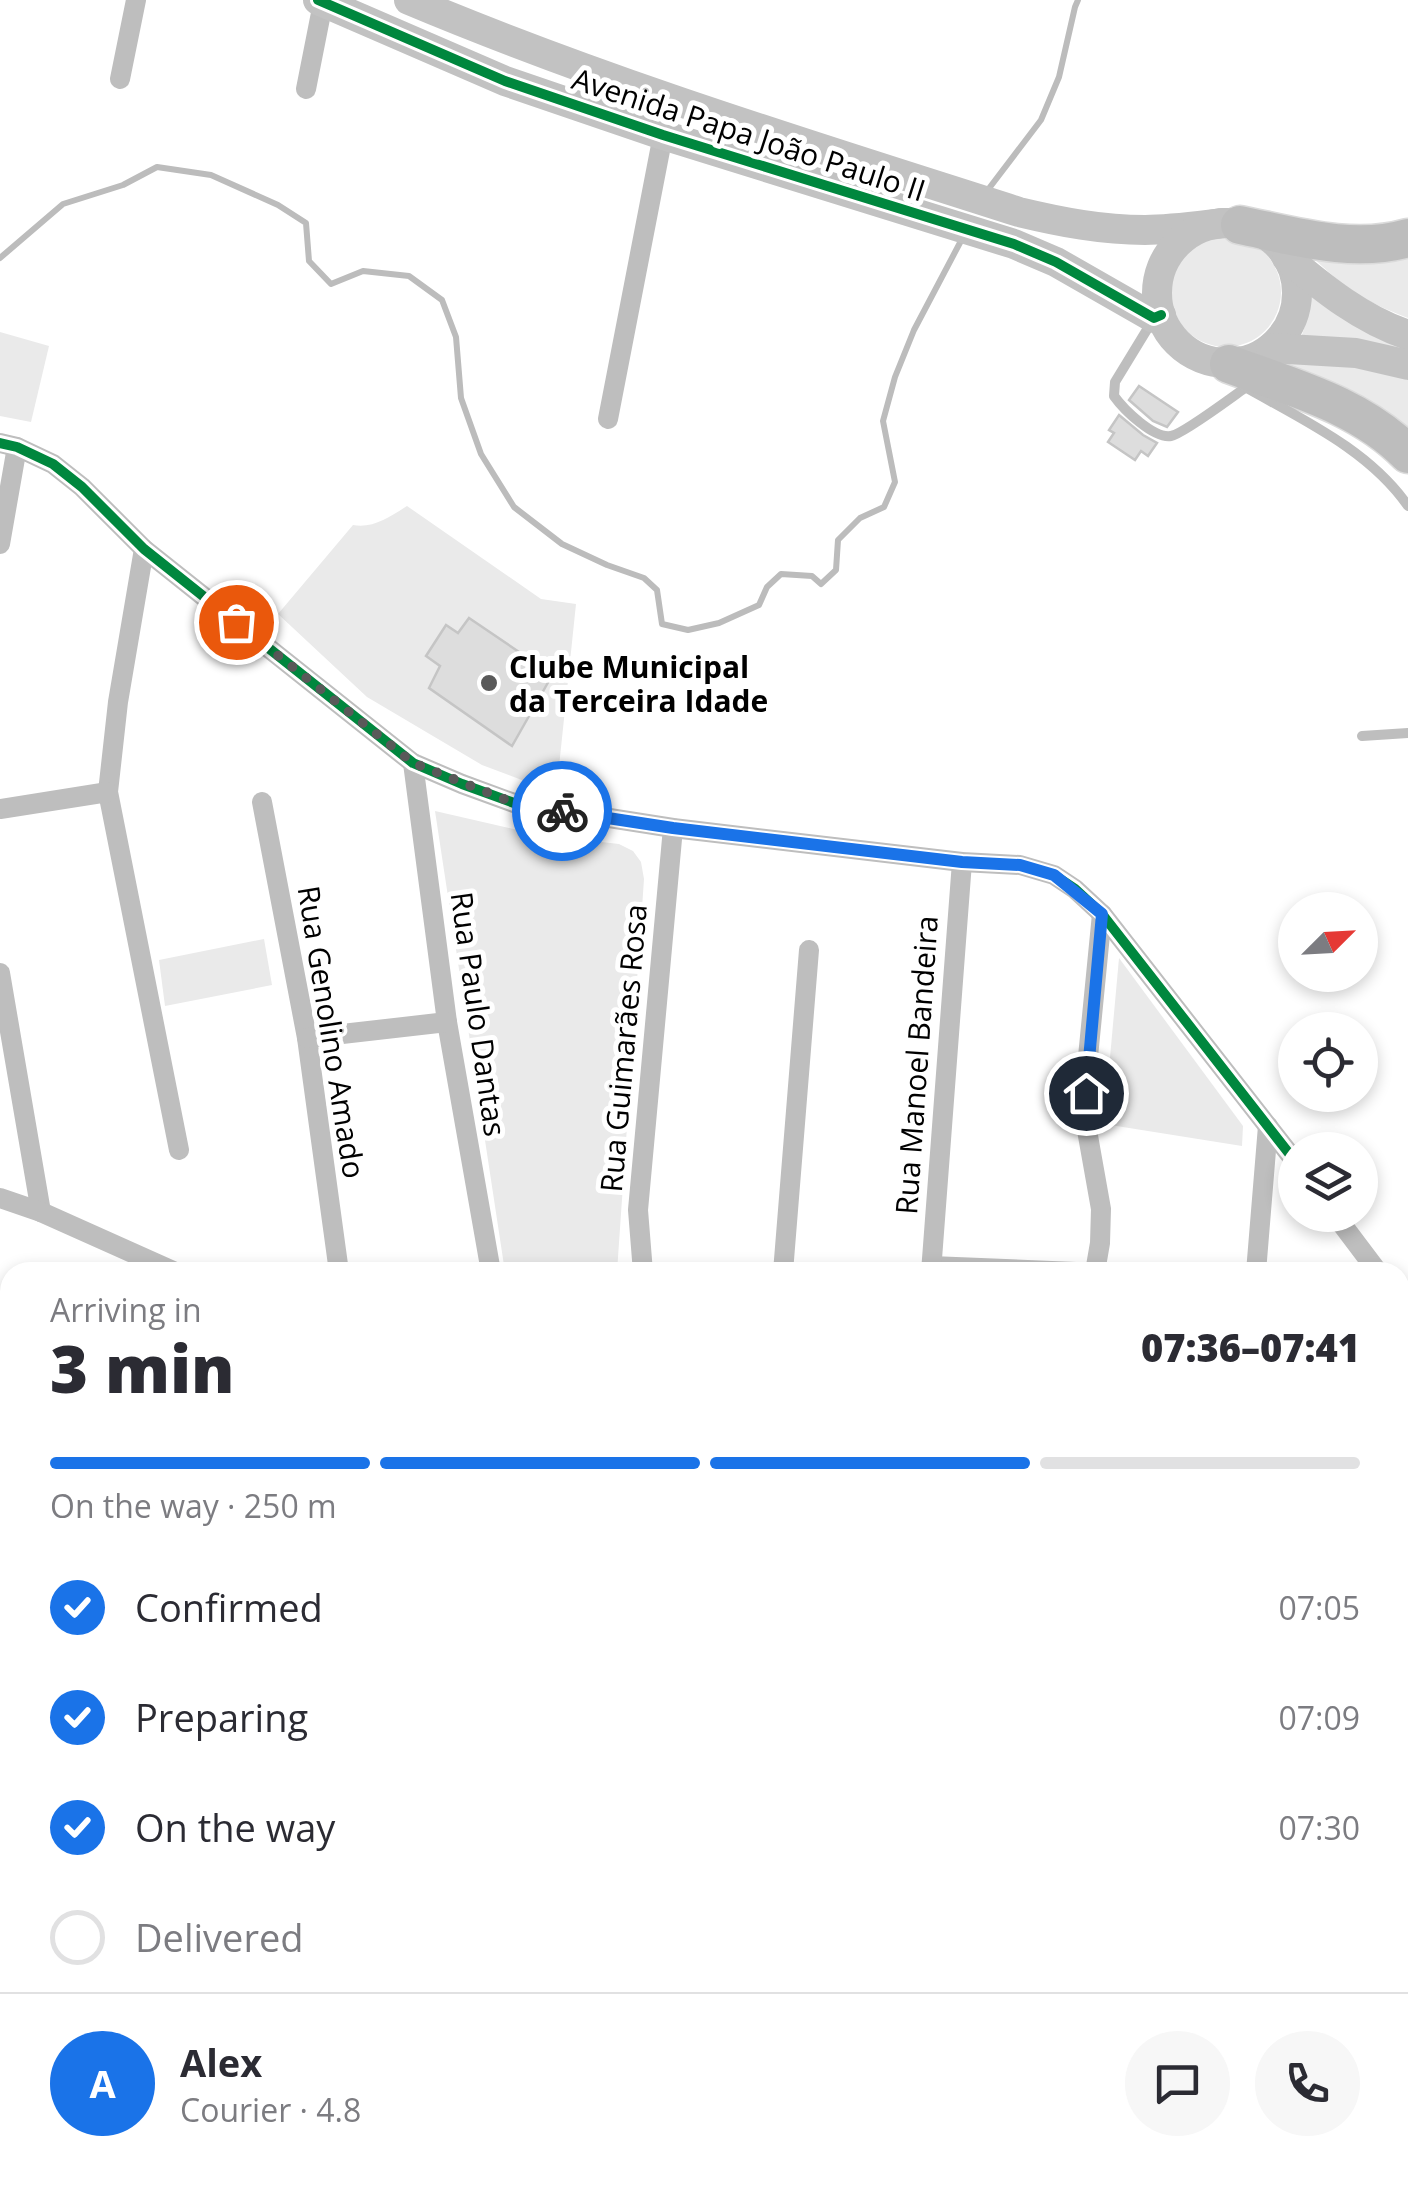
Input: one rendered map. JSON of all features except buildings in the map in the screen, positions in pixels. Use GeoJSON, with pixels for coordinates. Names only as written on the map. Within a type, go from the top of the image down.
{"type":"FeatureCollection","features":[{"type":"Feature","properties":{"kind":"highway"},"geometry":{"type":"LineString","coordinates":[[1232,224],[1320,242],[1365,244],[1408,238]]}},
{"type":"Feature","properties":{"kind":"highway"},"geometry":{"type":"LineString","coordinates":[[1227,371],[1344,408],[1378,428],[1408,454]]}},
{"type":"Feature","properties":{"kind":"street"},"geometry":{"type":"LineString","coordinates":[[120,79],[136,0]]}},
{"type":"Feature","properties":{"kind":"street","name":"Avenida Papa João Paulo II"},"geometry":{"type":"LineString","coordinates":[[409,0],[634,88],[1019,212],[1101,228],[1146,230],[1232,224]]}},
{"type":"Feature","properties":{"kind":"street"},"geometry":{"type":"LineString","coordinates":[[306,89],[320,2]]}},
{"type":"Feature","properties":{"kind":"street","name":"Avenida Papa João Paulo II"},"geometry":{"type":"LineString","coordinates":[[320,2],[504,81],[663,135],[1014,244],[1157,316]]}},
{"type":"Feature","properties":{"kind":"street"},"geometry":{"type":"LineString","coordinates":[[608,419],[663,135]]}},
{"type":"Feature","properties":{"kind":"street"},"geometry":{"type":"LineString","coordinates":[[1232,224],[1259,231],[1275,242],[1287,258],[1295,276],[1294,316],[1271,348],[1227,371],[1188,352],[1157,316],[1160,273],[1170,253],[1184,238],[1203,228],[1232,224]]}},
{"type":"Feature","properties":{"kind":"street"},"geometry":{"type":"LineString","coordinates":[[1287,258],[1351,307],[1408,335]]}},
{"type":"Feature","properties":{"kind":"street"},"geometry":{"type":"LineString","coordinates":[[1271,348],[1356,353],[1408,365]]}},
{"type":"Feature","properties":{"kind":"street"},"geometry":{"type":"LineString","coordinates":[[0,544],[8,445],[53,464],[144,548],[413,763],[514,803],[673,828],[962,862],[1020,865],[1054,875],[1102,914],[1278,1139]]}},
{"type":"Feature","properties":{"kind":"street"},"geometry":{"type":"LineString","coordinates":[[144,548],[118,702],[108,792],[179,1150]]}},
{"type":"Feature","properties":{"kind":"street","name":"Rua Paulo Dantas"},"geometry":{"type":"LineString","coordinates":[[413,763],[447,1022],[489,1262]]}},
{"type":"Feature","properties":{"kind":"street"},"geometry":{"type":"LineString","coordinates":[[0,809],[108,792]]}},
{"type":"Feature","properties":{"kind":"street","name":"Rua Genolino Amado"},"geometry":{"type":"LineString","coordinates":[[262,802],[307,1038],[338,1262]]}},
{"type":"Feature","properties":{"kind":"street","name":"Rua Guimarães Rosa"},"geometry":{"type":"LineString","coordinates":[[642,1262],[638,1210],[673,828]]}},
{"type":"Feature","properties":{"kind":"street","name":"Rua Manoel Bandeira"},"geometry":{"type":"LineString","coordinates":[[932,1262],[962,862]]}},
{"type":"Feature","properties":{"kind":"street"},"geometry":{"type":"LineString","coordinates":[[1097,1262],[1101,1209],[1086,1102],[1102,914]]}},
{"type":"Feature","properties":{"kind":"street"},"geometry":{"type":"LineString","coordinates":[[785,1262],[809,950]]}},
{"type":"Feature","properties":{"kind":"street"},"geometry":{"type":"LineString","coordinates":[[0,973],[41,1212]]}},
{"type":"Feature","properties":{"kind":"street"},"geometry":{"type":"LineString","coordinates":[[307,1038],[447,1022]]}},
{"type":"Feature","properties":{"kind":"street"},"geometry":{"type":"LineString","coordinates":[[1257,1262],[1268,1126]]}},
{"type":"Feature","properties":{"kind":"street"},"geometry":{"type":"LineString","coordinates":[[0,1198],[153,1262]]}},
{"type":"Feature","properties":{"kind":"street"},"geometry":{"type":"LineString","coordinates":[[1348,1232],[1370,1262]]}},
{"type":"Feature","properties":{"kind":"street"},"geometry":{"type":"LineString","coordinates":[[0,1832],[0,1850]]}},
{"type":"Feature","properties":{"kind":"lane"},"geometry":{"type":"LineString","coordinates":[[1157,316],[1115,382],[1114,396],[1149,430],[1173,436],[1227,371],[1352,450],[1395,487],[1408,506]]}},
{"type":"Feature","properties":{"kind":"lane"},"geometry":{"type":"LineString","coordinates":[[1362,736],[1408,732]]}},
{"type":"Feature","properties":{"kind":"shaded area"},"geometry":{"type":"Polygon","coordinates":[[[1226,237],[1247,241],[1265,253],[1277,271],[1281,292],[1277,313],[1265,331],[1247,343],[1226,347],[1205,343],[1187,331],[1175,313],[1171,292],[1175,271],[1187,253],[1205,241],[1226,237]]]}},
{"type":"Feature","properties":{"kind":"shaded area"},"geometry":{"type":"Polygon","coordinates":[[[1305,250],[1408,250],[1408,318],[1352,290],[1305,250]]]}},
{"type":"Feature","properties":{"kind":"shaded area"},"geometry":{"type":"Polygon","coordinates":[[[1307,283],[1408,347],[1408,352],[1338,337],[1301,338],[1308,311],[1307,283]]]}},
{"type":"Feature","properties":{"kind":"shaded area"},"geometry":{"type":"Polygon","coordinates":[[[0,332],[49,346],[31,422],[0,416],[0,332]]]}},
{"type":"Feature","properties":{"kind":"shaded area"},"geometry":{"type":"Polygon","coordinates":[[[1303,361],[1371,368],[1408,380],[1408,440],[1280,365],[1303,361]]]}},
{"type":"Feature","properties":{"kind":"shaded area"},"geometry":{"type":"Polygon","coordinates":[[[407,506],[541,599],[576,604],[557,786],[527,782],[482,765],[367,697],[278,614],[353,525],[375,523],[407,506]]]}},
{"type":"Feature","properties":{"kind":"shaded area"},"geometry":{"type":"Polygon","coordinates":[[[435,811],[540,835],[619,844],[633,851],[641,862],[644,879],[618,1262],[503,1262],[435,811]]]}},
{"type":"Feature","properties":{"kind":"shaded area"},"geometry":{"type":"Polygon","coordinates":[[[264,939],[272,985],[165,1006],[159,960],[264,939]]]}},
{"type":"Feature","properties":{"kind":"shaded area"},"geometry":{"type":"Polygon","coordinates":[[[1119,958],[1243,1126],[1242,1146],[1104,1124],[1119,958]]]}},
{"type":"Feature","properties":{"kind":"waterway"},"geometry":{"type":"LineString","coordinates":[[987,191],[1041,120],[1059,77],[1078,0]]}},
{"type":"Feature","properties":{"kind":"waterway"},"geometry":{"type":"LineString","coordinates":[[0,258],[63,204],[123,185],[157,167],[211,175],[278,205],[306,223],[309,261],[331,284],[363,271],[409,276],[442,300],[456,337],[461,398],[481,454],[514,507],[562,544],[644,578],[657,590],[662,624],[688,630],[719,623],[759,605],[767,587],[781,574],[812,576],[821,584],[836,570],[838,540],[860,518],[884,507],[895,482],[883,421],[895,377],[914,330],[963,237]]}},
{"type":"Feature","properties":{"kind":"cycle path"},"geometry":{"type":"LineString","coordinates":[[318,0],[505,81],[663,135],[1014,244],[1056,262],[1154,318],[1161,315]]}},
{"type":"Feature","properties":{"kind":"cycle path"},"geometry":{"type":"LineString","coordinates":[[0,443],[53,464],[144,549],[413,763],[462,784],[514,803],[673,828],[962,862],[1020,865],[1054,875],[1102,914],[1278,1139]]}},
{"type":"Feature","properties":{"kind":"way so far"},"geometry":{"type":"LineString","coordinates":[[236,622],[413,763],[514,803],[562,811]]}},
{"type":"Feature","properties":{"kind":"place","name":"Clube Municipal da Terceira Idade"},"geometry":{"type":"Point","coordinates":[489,683]}},
{"type":"Feature","properties":{"kind":"route"},"geometry":{"type":"LineString","coordinates":[[562,811],[673,828],[962,862],[1020,865],[1054,875],[1102,914],[1086,1093]]}}]}
